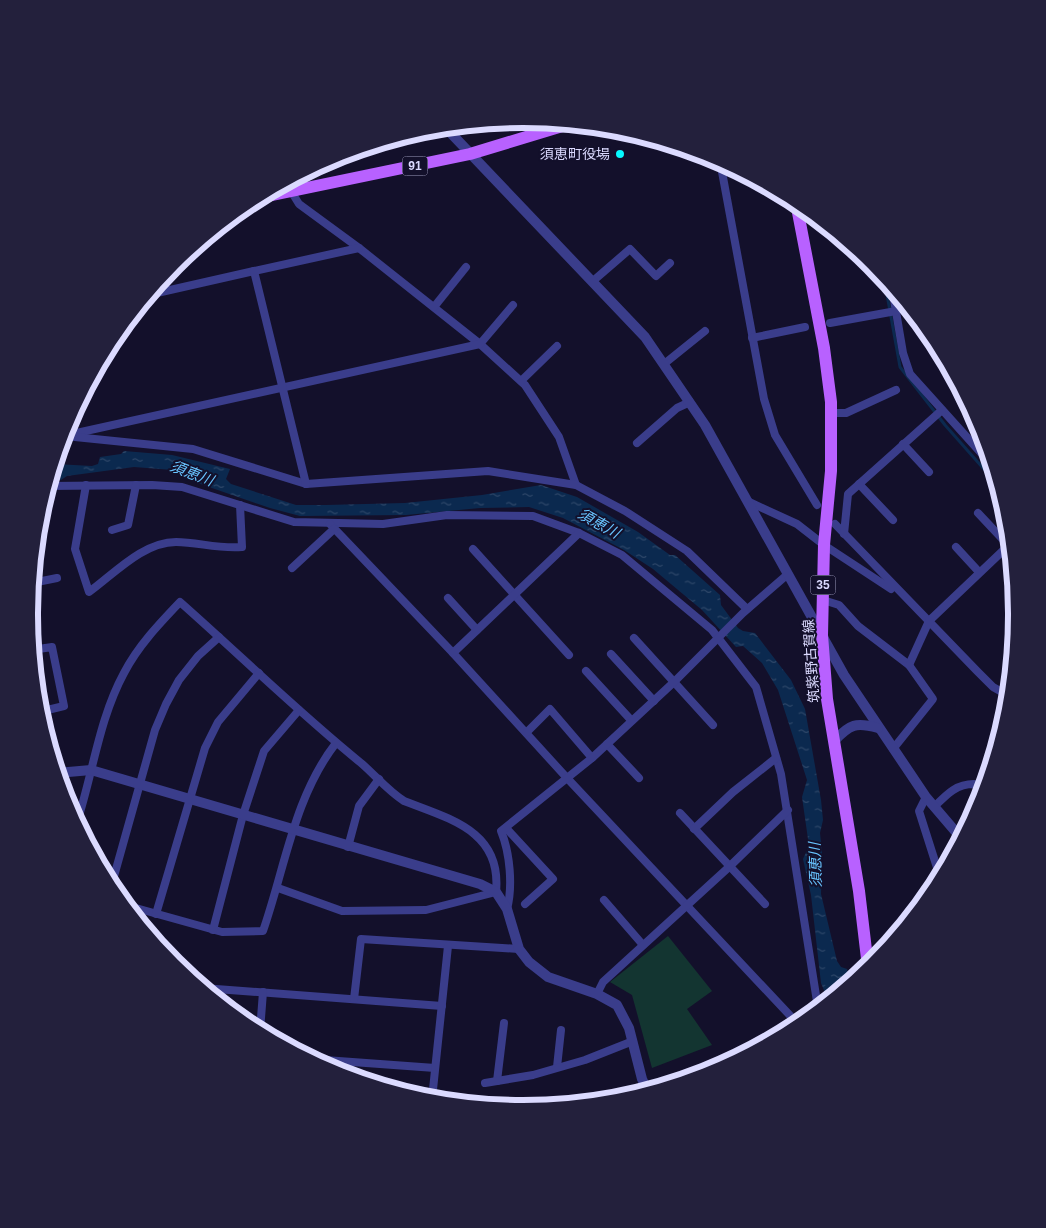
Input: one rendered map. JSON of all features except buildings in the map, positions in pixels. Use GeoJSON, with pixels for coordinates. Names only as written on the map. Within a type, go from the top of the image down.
{"type":"FeatureCollection","features":[{"type":"Feature","properties":{"kind":"main road","name":"91"},"geometry":{"type":"LineString","coordinates":[[282,193],[470,154],[550,130]]}},
{"type":"Feature","properties":{"kind":"main road","name":"筑紫野古賀線"},"geometry":{"type":"LineString","coordinates":[[798,214],[824,348],[831,413],[831,470],[824,545],[822,635],[827,699],[859,891],[867,956]]}},
{"type":"Feature","properties":{"kind":"street"},"geometry":{"type":"LineString","coordinates":[[452,134],[645,337],[690,402],[844,675],[926,797],[956,832]]}},
{"type":"Feature","properties":{"kind":"street"},"geometry":{"type":"LineString","coordinates":[[724,172],[764,399],[775,435],[817,505]]}},
{"type":"Feature","properties":{"kind":"street"},"geometry":{"type":"LineString","coordinates":[[291,191],[299,204],[434,307],[480,344],[521,381],[559,437],[576,485]]}},
{"type":"Feature","properties":{"kind":"street"},"geometry":{"type":"LineString","coordinates":[[160,292],[359,248]]}},
{"type":"Feature","properties":{"kind":"street"},"geometry":{"type":"LineString","coordinates":[[593,281],[630,249],[656,276],[670,263]]}},
{"type":"Feature","properties":{"kind":"street"},"geometry":{"type":"LineString","coordinates":[[434,307],[466,267]]}},
{"type":"Feature","properties":{"kind":"street"},"geometry":{"type":"LineString","coordinates":[[254,271],[306,484]]}},
{"type":"Feature","properties":{"kind":"street"},"geometry":{"type":"LineString","coordinates":[[894,302],[903,353],[910,374],[981,452]]}},
{"type":"Feature","properties":{"kind":"street"},"geometry":{"type":"LineString","coordinates":[[72,434],[480,344],[514,305]]}},
{"type":"Feature","properties":{"kind":"street"},"geometry":{"type":"LineString","coordinates":[[830,323],[896,311]]}},
{"type":"Feature","properties":{"kind":"street"},"geometry":{"type":"LineString","coordinates":[[752,338],[805,327]]}},
{"type":"Feature","properties":{"kind":"street"},"geometry":{"type":"LineString","coordinates":[[664,364],[705,331]]}},
{"type":"Feature","properties":{"kind":"street"},"geometry":{"type":"LineString","coordinates":[[521,381],[557,346]]}},
{"type":"Feature","properties":{"kind":"street"},"geometry":{"type":"LineString","coordinates":[[831,413],[846,413],[896,390]]}},
{"type":"Feature","properties":{"kind":"street"},"geometry":{"type":"LineString","coordinates":[[637,443],[677,408],[690,402]]}},
{"type":"Feature","properties":{"kind":"street"},"geometry":{"type":"LineString","coordinates":[[844,534],[848,494],[942,410]]}},
{"type":"Feature","properties":{"kind":"street"},"geometry":{"type":"LineString","coordinates":[[71,437],[193,449],[306,484],[488,471],[576,485],[625,511],[687,552],[745,611]]}},
{"type":"Feature","properties":{"kind":"street"},"geometry":{"type":"LineString","coordinates":[[903,444],[929,472]]}},
{"type":"Feature","properties":{"kind":"street"},"geometry":{"type":"LineString","coordinates":[[859,484],[893,520]]}},
{"type":"Feature","properties":{"kind":"street"},"geometry":{"type":"LineString","coordinates":[[86,485],[75,549],[89,592],[149,548],[175,542],[222,549],[242,547],[240,506]]}},
{"type":"Feature","properties":{"kind":"street"},"geometry":{"type":"LineString","coordinates":[[112,530],[128,525],[136,485]]}},
{"type":"Feature","properties":{"kind":"street"},"geometry":{"type":"LineString","coordinates":[[55,486],[136,485],[182,487],[294,522],[332,526],[407,522],[446,515],[533,516],[579,533],[622,555],[719,636],[756,687],[768,721],[788,810],[817,1001]]}},
{"type":"Feature","properties":{"kind":"street"},"geometry":{"type":"LineString","coordinates":[[747,501],[798,524],[824,545],[903,597]]}},
{"type":"Feature","properties":{"kind":"street"},"geometry":{"type":"LineString","coordinates":[[978,513],[1002,537]]}},
{"type":"Feature","properties":{"kind":"street"},"geometry":{"type":"LineString","coordinates":[[835,524],[903,597],[993,686],[1002,691]]}},
{"type":"Feature","properties":{"kind":"street"},"geometry":{"type":"LineString","coordinates":[[292,568],[332,526]]}},
{"type":"Feature","properties":{"kind":"street"},"geometry":{"type":"LineString","coordinates":[[332,526],[527,732],[567,778],[793,1018]]}},
{"type":"Feature","properties":{"kind":"street"},"geometry":{"type":"LineString","coordinates":[[453,653],[579,533]]}},
{"type":"Feature","properties":{"kind":"street"},"geometry":{"type":"LineString","coordinates":[[956,547],[979,572]]}},
{"type":"Feature","properties":{"kind":"street"},"geometry":{"type":"LineString","coordinates":[[473,549],[569,655]]}},
{"type":"Feature","properties":{"kind":"street"},"geometry":{"type":"LineString","coordinates":[[908,665],[929,621],[1004,550]]}},
{"type":"Feature","properties":{"kind":"street"},"geometry":{"type":"LineString","coordinates":[[507,909],[511,897],[506,842],[502,831],[592,758],[674,682],[745,611],[788,574]]}},
{"type":"Feature","properties":{"kind":"street"},"geometry":{"type":"LineString","coordinates":[[39,582],[57,578]]}},
{"type":"Feature","properties":{"kind":"street"},"geometry":{"type":"LineString","coordinates":[[448,598],[477,630]]}},
{"type":"Feature","properties":{"kind":"street"},"geometry":{"type":"LineString","coordinates":[[823,600],[839,605],[858,626],[908,665],[933,699],[893,749]]}},
{"type":"Feature","properties":{"kind":"street"},"geometry":{"type":"LineString","coordinates":[[80,812],[105,720],[122,675],[135,654],[180,602],[336,743],[404,801],[464,824],[479,837],[493,861],[497,879],[496,892]]}},
{"type":"Feature","properties":{"kind":"street"},"geometry":{"type":"LineString","coordinates":[[114,876],[155,730],[166,704],[179,680],[198,656],[219,636]]}},
{"type":"Feature","properties":{"kind":"street"},"geometry":{"type":"LineString","coordinates":[[634,638],[713,725]]}},
{"type":"Feature","properties":{"kind":"street"},"geometry":{"type":"LineString","coordinates":[[39,649],[52,647],[64,706],[47,710]]}},
{"type":"Feature","properties":{"kind":"street"},"geometry":{"type":"LineString","coordinates":[[611,654],[654,701]]}},
{"type":"Feature","properties":{"kind":"street"},"geometry":{"type":"LineString","coordinates":[[586,671],[631,720]]}},
{"type":"Feature","properties":{"kind":"street"},"geometry":{"type":"LineString","coordinates":[[156,914],[205,748],[218,722],[259,672]]}},
{"type":"Feature","properties":{"kind":"street"},"geometry":{"type":"LineString","coordinates":[[527,732],[550,709],[592,758]]}},
{"type":"Feature","properties":{"kind":"street"},"geometry":{"type":"LineString","coordinates":[[213,930],[243,815],[264,751],[299,710]]}},
{"type":"Feature","properties":{"kind":"street"},"geometry":{"type":"LineString","coordinates":[[834,741],[851,726],[865,724],[878,728]]}},
{"type":"Feature","properties":{"kind":"street"},"geometry":{"type":"LineString","coordinates":[[137,908],[222,932],[263,931],[278,888],[292,830],[320,763],[336,743]]}},
{"type":"Feature","properties":{"kind":"street"},"geometry":{"type":"LineString","coordinates":[[607,744],[639,778]]}},
{"type":"Feature","properties":{"kind":"street"},"geometry":{"type":"LineString","coordinates":[[694,828],[733,792],[776,758]]}},
{"type":"Feature","properties":{"kind":"street"},"geometry":{"type":"LineString","coordinates":[[64,772],[91,770],[348,847],[463,879],[496,892],[507,909],[519,949],[529,962],[548,977],[597,994],[617,1005],[629,1028],[644,1084]]}},
{"type":"Feature","properties":{"kind":"street"},"geometry":{"type":"LineString","coordinates":[[348,847],[359,806],[379,778]]}},
{"type":"Feature","properties":{"kind":"street"},"geometry":{"type":"LineString","coordinates":[[934,807],[948,792],[962,784],[974,784],[977,787]]}},
{"type":"Feature","properties":{"kind":"street"},"geometry":{"type":"LineString","coordinates":[[926,797],[919,811],[937,867]]}},
{"type":"Feature","properties":{"kind":"street"},"geometry":{"type":"LineString","coordinates":[[597,994],[603,982],[729,867],[788,810]]}},
{"type":"Feature","properties":{"kind":"street"},"geometry":{"type":"LineString","coordinates":[[680,813],[765,904]]}},
{"type":"Feature","properties":{"kind":"street"},"geometry":{"type":"LineString","coordinates":[[506,828],[553,878],[526,904]]}},
{"type":"Feature","properties":{"kind":"street"},"geometry":{"type":"LineString","coordinates":[[278,888],[342,911],[426,910],[496,892]]}},
{"type":"Feature","properties":{"kind":"street"},"geometry":{"type":"LineString","coordinates":[[604,900],[643,945]]}},
{"type":"Feature","properties":{"kind":"street"},"geometry":{"type":"LineString","coordinates":[[354,999],[361,939],[519,949]]}},
{"type":"Feature","properties":{"kind":"street"},"geometry":{"type":"LineString","coordinates":[[433,1091],[448,946]]}},
{"type":"Feature","properties":{"kind":"street"},"geometry":{"type":"LineString","coordinates":[[215,989],[442,1006]]}},
{"type":"Feature","properties":{"kind":"street"},"geometry":{"type":"LineString","coordinates":[[261,1023],[263,992]]}},
{"type":"Feature","properties":{"kind":"street"},"geometry":{"type":"LineString","coordinates":[[497,1081],[504,1022]]}},
{"type":"Feature","properties":{"kind":"street"},"geometry":{"type":"LineString","coordinates":[[557,1067],[561,1030]]}},
{"type":"Feature","properties":{"kind":"street"},"geometry":{"type":"LineString","coordinates":[[485,1083],[533,1075],[585,1060],[633,1041]]}},
{"type":"Feature","properties":{"kind":"street"},"geometry":{"type":"LineString","coordinates":[[332,1061],[435,1068]]}},
{"type":"Feature","properties":{"kind":"green space"},"geometry":{"type":"Polygon","coordinates":[[[668,936],[712,991],[687,1009],[712,1045],[652,1068],[632,995],[610,982],[668,936]]]}},
{"type":"Feature","properties":{"kind":"water","name":"須恵川"},"geometry":{"type":"Polygon","coordinates":[[[124,451],[172,455],[230,469],[226,479],[231,484],[296,505],[405,503],[482,495],[541,485],[577,497],[638,532],[670,555],[675,555],[720,595],[721,605],[738,628],[755,633],[791,680],[805,709],[823,820],[820,833],[822,852],[821,894],[837,961],[841,967],[847,969],[848,974],[825,994],[821,983],[811,895],[803,859],[809,846],[802,797],[807,780],[778,690],[762,663],[743,646],[736,647],[702,610],[653,569],[624,550],[563,518],[529,507],[480,508],[406,515],[300,516],[270,508],[186,479],[173,470],[134,467],[67,476],[61,480],[56,480],[61,464],[92,466],[98,464],[100,457],[121,454],[124,451]]]}},
{"type":"Feature","properties":{"kind":"waterway"},"geometry":{"type":"LineString","coordinates":[[887,293],[900,367],[945,425],[988,473]]}},
{"type":"Feature","properties":{"kind":"place","name":"須恵町役場"},"geometry":{"type":"Point","coordinates":[620,154]}}]}
